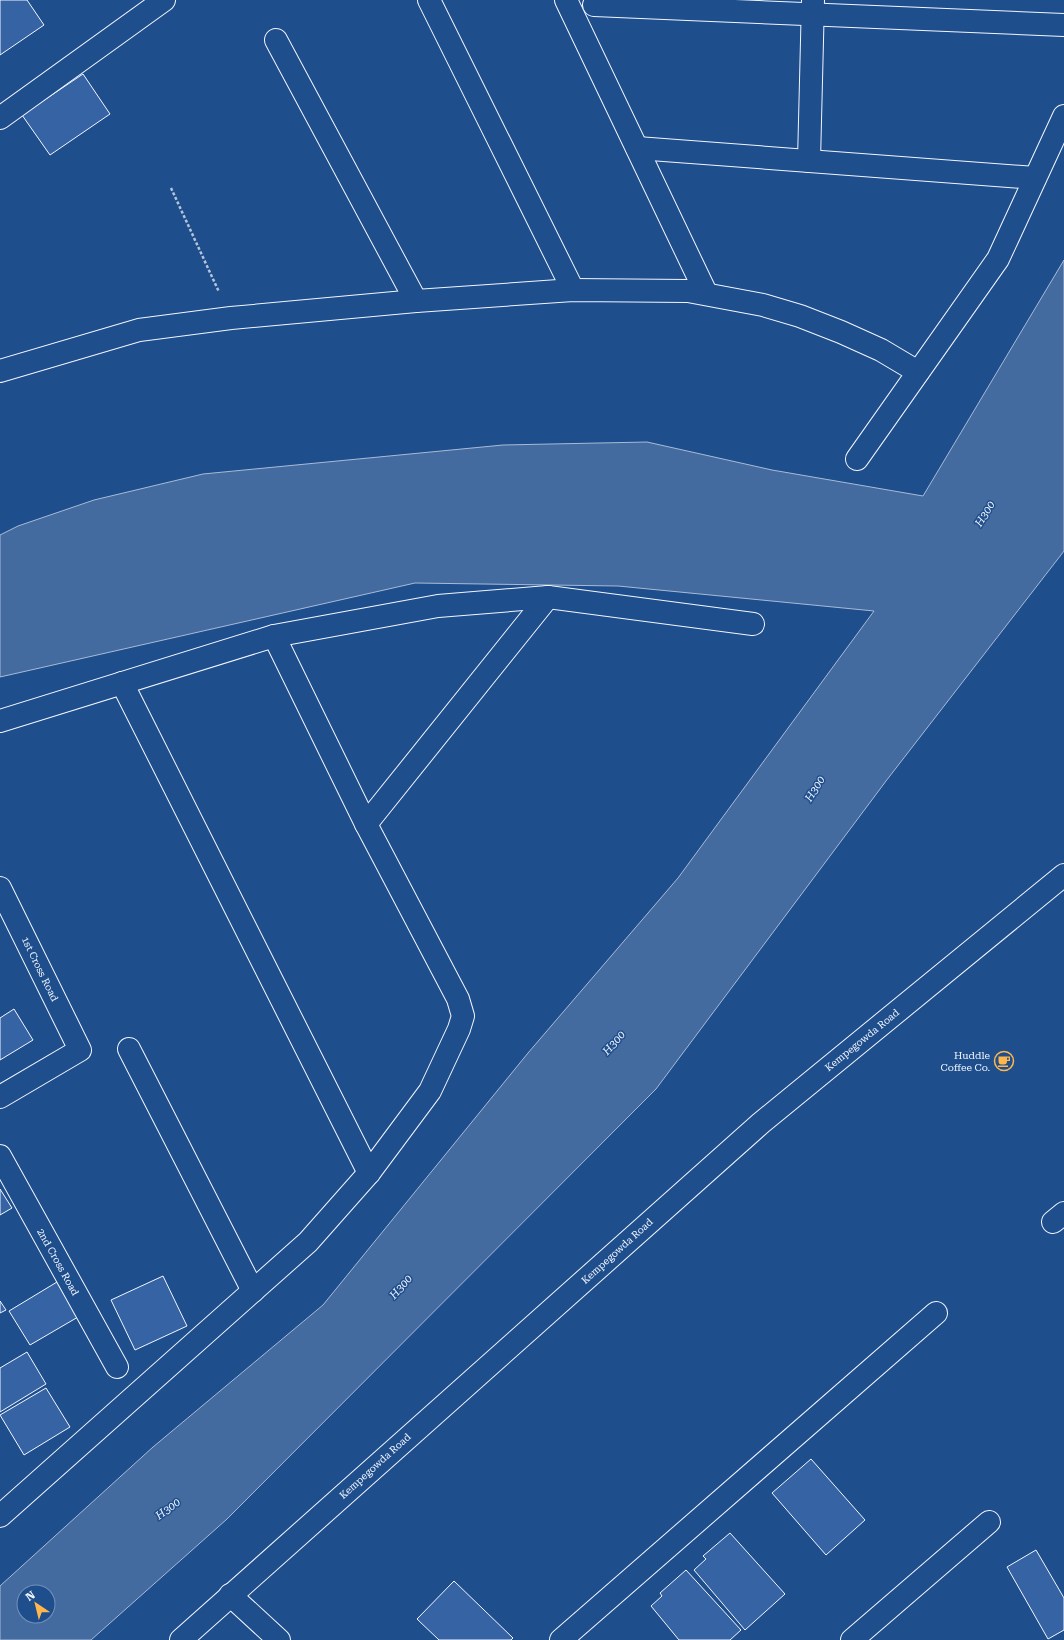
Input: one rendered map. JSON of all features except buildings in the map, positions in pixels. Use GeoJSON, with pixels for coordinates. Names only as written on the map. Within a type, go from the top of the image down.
{"type":"FeatureCollection","features":[{"type":"Feature","properties":{"kind":"street"},"geometry":{"type":"LineString","coordinates":[[0,118],[164,0]]}},
{"type":"Feature","properties":{"kind":"street"},"geometry":{"type":"LineString","coordinates":[[429,0],[573,290]]}},
{"type":"Feature","properties":{"kind":"street"},"geometry":{"type":"LineString","coordinates":[[566,0],[706,293]]}},
{"type":"Feature","properties":{"kind":"street"},"geometry":{"type":"LineString","coordinates":[[594,5],[813,7],[1064,25]]}},
{"type":"Feature","properties":{"kind":"street"},"geometry":{"type":"LineString","coordinates":[[809,161],[813,7]]}},
{"type":"Feature","properties":{"kind":"street"},"geometry":{"type":"LineString","coordinates":[[276,40],[416,301]]}},
{"type":"Feature","properties":{"kind":"street"},"geometry":{"type":"LineString","coordinates":[[857,459],[998,259],[1064,116]]}},
{"type":"Feature","properties":{"kind":"street"},"geometry":{"type":"LineString","coordinates":[[637,148],[1035,178]]}},
{"type":"Feature","properties":{"kind":"street"},"geometry":{"type":"LineString","coordinates":[[0,371],[139,330],[231,318],[416,301],[573,290],[688,291],[706,293],[763,305],[800,316],[861,341],[918,372]]}},
{"type":"Feature","properties":{"kind":"street"},"geometry":{"type":"LineString","coordinates":[[366,824],[548,596]]}},
{"type":"Feature","properties":{"kind":"street"},"geometry":{"type":"LineString","coordinates":[[0,721],[274,636],[438,606],[548,596],[753,624]]}},
{"type":"Feature","properties":{"kind":"street"},"geometry":{"type":"LineString","coordinates":[[0,1516],[308,1242],[369,1173],[430,1091],[459,1029],[463,1016],[458,999],[366,824],[274,636]]}},
{"type":"Feature","properties":{"kind":"street"},"geometry":{"type":"LineString","coordinates":[[122,683],[369,1173]]}},
{"type":"Feature","properties":{"kind":"street","name":"Kempegowda Road"},"geometry":{"type":"LineString","coordinates":[[181,1640],[761,1123],[1064,875]]}},
{"type":"Feature","properties":{"kind":"street","name":"1st Cross Road"},"geometry":{"type":"LineString","coordinates":[[0,888],[80,1050],[0,1097]]}},
{"type":"Feature","properties":{"kind":"street"},"geometry":{"type":"LineString","coordinates":[[129,1049],[253,1291]]}},
{"type":"Feature","properties":{"kind":"street","name":"2nd Cross Road"},"geometry":{"type":"LineString","coordinates":[[0,1156],[117,1367]]}},
{"type":"Feature","properties":{"kind":"street"},"geometry":{"type":"LineString","coordinates":[[561,1640],[936,1313]]}},
{"type":"Feature","properties":{"kind":"street"},"geometry":{"type":"LineString","coordinates":[[852,1640],[989,1522]]}},
{"type":"Feature","properties":{"kind":"street"},"geometry":{"type":"LineString","coordinates":[[230,1596],[279,1640]]}},
{"type":"Feature","properties":{"kind":"path"},"geometry":{"type":"LineString","coordinates":[[171,188],[231,318]]}},
{"type":"Feature","properties":{"kind":"water","name":"H300"},"geometry":{"type":"Polygon","coordinates":[[[1064,260],[1064,551],[886,781],[656,1089],[227,1519],[91,1640],[0,1640],[0,1586],[153,1447],[323,1305],[528,1053],[678,878],[874,611],[618,586],[415,583],[0,677],[0,535],[18,526],[94,500],[203,474],[503,445],[647,442],[772,470],[923,496],[1064,260]]]}},
{"type":"Feature","properties":{"kind":"place","name":"Huddle Coffee Co."},"geometry":{"type":"Point","coordinates":[1004,1061]}}]}
